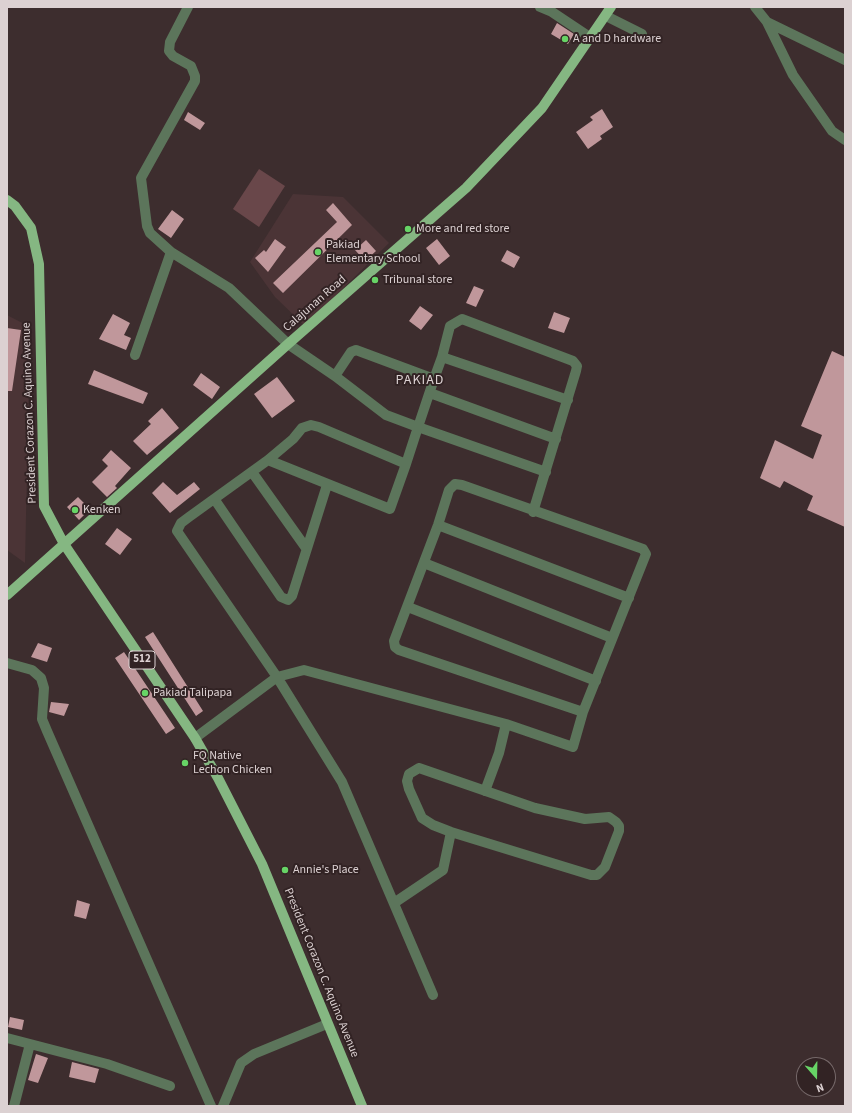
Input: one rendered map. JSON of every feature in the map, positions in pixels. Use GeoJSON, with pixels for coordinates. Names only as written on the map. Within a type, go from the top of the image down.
{"type":"FeatureCollection","features":[{"type":"Feature","properties":{"kind":"main road","name":"Calajunan Road"},"geometry":{"type":"LineString","coordinates":[[7,596],[288,344],[466,188],[542,108],[612,7]]}},
{"type":"Feature","properties":{"kind":"main road","name":"President Corazon C. Aquino Avenue"},"geometry":{"type":"LineString","coordinates":[[7,200],[15,206],[31,228],[39,264],[44,506],[64,544],[195,738],[218,778],[262,864],[362,1106]]}},
{"type":"Feature","properties":{"kind":"street"},"geometry":{"type":"LineString","coordinates":[[188,7],[170,42],[169,51],[173,56],[191,66],[195,76],[195,81],[141,178],[147,226],[150,233],[172,252],[229,288],[288,344],[335,376],[386,415],[546,472]]}},
{"type":"Feature","properties":{"kind":"street"},"geometry":{"type":"LineString","coordinates":[[540,7],[552,12],[591,38]]}},
{"type":"Feature","properties":{"kind":"street"},"geometry":{"type":"LineString","coordinates":[[755,7],[767,22],[793,75],[832,132],[845,140]]}},
{"type":"Feature","properties":{"kind":"street"},"geometry":{"type":"LineString","coordinates":[[606,16],[642,34]]}},
{"type":"Feature","properties":{"kind":"street"},"geometry":{"type":"LineString","coordinates":[[767,22],[845,60]]}},
{"type":"Feature","properties":{"kind":"street"},"geometry":{"type":"LineString","coordinates":[[135,355],[172,252]]}},
{"type":"Feature","properties":{"kind":"street"},"geometry":{"type":"LineString","coordinates":[[268,460],[327,485],[390,509],[442,357],[450,326],[462,319],[573,361],[577,366],[556,440],[533,512]]}},
{"type":"Feature","properties":{"kind":"street"},"geometry":{"type":"LineString","coordinates":[[335,376],[351,352],[356,350],[434,379]]}},
{"type":"Feature","properties":{"kind":"street"},"geometry":{"type":"LineString","coordinates":[[442,357],[568,400]]}},
{"type":"Feature","properties":{"kind":"street"},"geometry":{"type":"LineString","coordinates":[[430,393],[556,440]]}},
{"type":"Feature","properties":{"kind":"street"},"geometry":{"type":"LineString","coordinates":[[406,464],[311,425],[302,428],[293,439],[268,460],[215,500],[188,517],[177,531],[277,677],[342,782],[433,995]]}},
{"type":"Feature","properties":{"kind":"street"},"geometry":{"type":"LineString","coordinates":[[252,472],[306,548]]}},
{"type":"Feature","properties":{"kind":"street"},"geometry":{"type":"LineString","coordinates":[[195,738],[277,677],[304,670],[506,724],[573,747],[583,712],[646,554],[642,549],[533,512],[462,485],[455,484],[449,490],[438,525],[394,641],[395,647],[399,650],[583,712]]}},
{"type":"Feature","properties":{"kind":"street"},"geometry":{"type":"LineString","coordinates":[[215,500],[280,597],[288,600],[292,596],[327,485]]}},
{"type":"Feature","properties":{"kind":"street"},"geometry":{"type":"LineString","coordinates":[[438,525],[629,598]]}},
{"type":"Feature","properties":{"kind":"street"},"geometry":{"type":"LineString","coordinates":[[424,563],[612,638]]}},
{"type":"Feature","properties":{"kind":"street"},"geometry":{"type":"LineString","coordinates":[[408,607],[596,681]]}},
{"type":"Feature","properties":{"kind":"street"},"geometry":{"type":"LineString","coordinates":[[7,663],[32,670],[41,678],[44,688],[42,718],[47,731],[211,1106]]}},
{"type":"Feature","properties":{"kind":"street"},"geometry":{"type":"LineString","coordinates":[[485,791],[499,753],[506,724]]}},
{"type":"Feature","properties":{"kind":"street"},"geometry":{"type":"LineString","coordinates":[[419,768],[485,791],[534,808],[585,820],[609,817],[619,826],[619,831],[605,867],[597,875],[591,875],[452,832],[433,824],[422,818],[409,789],[407,781],[408,774],[419,768]]}},
{"type":"Feature","properties":{"kind":"street"},"geometry":{"type":"LineString","coordinates":[[394,903],[443,870],[452,832]]}},
{"type":"Feature","properties":{"kind":"street"},"geometry":{"type":"LineString","coordinates":[[223,1106],[241,1063],[254,1054],[327,1024]]}},
{"type":"Feature","properties":{"kind":"street"},"geometry":{"type":"LineString","coordinates":[[7,1038],[107,1064],[170,1086]]}},
{"type":"Feature","properties":{"kind":"street"},"geometry":{"type":"LineString","coordinates":[[14,1106],[30,1044]]}},
{"type":"Feature","properties":{"kind":"shaded area"},"geometry":{"type":"Polygon","coordinates":[[[259,169],[285,186],[259,227],[233,209],[259,169]]]}},
{"type":"Feature","properties":{"kind":"shaded area","name":"Pakiad Elementary School"},"geometry":{"type":"Polygon","coordinates":[[[293,194],[343,197],[389,243],[305,326],[275,297],[250,262],[293,194]]]}},
{"type":"Feature","properties":{"kind":"shaded area"},"geometry":{"type":"Polygon","coordinates":[[[7,315],[30,327],[25,563],[7,550],[7,315]]]}},
{"type":"Feature","properties":{"kind":"building"},"geometry":{"type":"Polygon","coordinates":[[[557,23],[574,34],[568,44],[551,34],[557,23]]]}},
{"type":"Feature","properties":{"kind":"building"},"geometry":{"type":"Polygon","coordinates":[[[602,109],[613,127],[600,136],[602,139],[588,149],[576,132],[593,120],[590,117],[602,109]]]}},
{"type":"Feature","properties":{"kind":"building"},"geometry":{"type":"Polygon","coordinates":[[[188,112],[205,123],[200,130],[184,120],[188,112]]]}},
{"type":"Feature","properties":{"kind":"building"},"geometry":{"type":"Polygon","coordinates":[[[333,203],[352,225],[283,293],[273,283],[337,222],[326,210],[333,203]]]}},
{"type":"Feature","properties":{"kind":"building"},"geometry":{"type":"Polygon","coordinates":[[[172,210],[184,219],[171,238],[158,229],[172,210]]]}},
{"type":"Feature","properties":{"kind":"building"},"geometry":{"type":"Polygon","coordinates":[[[275,239],[286,247],[268,272],[255,258],[264,250],[266,252],[275,239]]]}},
{"type":"Feature","properties":{"kind":"building"},"geometry":{"type":"Polygon","coordinates":[[[437,239],[450,256],[439,265],[426,248],[437,239]]]}},
{"type":"Feature","properties":{"kind":"building"},"geometry":{"type":"Polygon","coordinates":[[[366,240],[376,251],[365,261],[355,250],[366,240]]]}},
{"type":"Feature","properties":{"kind":"building"},"geometry":{"type":"Polygon","coordinates":[[[507,250],[520,257],[514,268],[501,261],[507,250]]]}},
{"type":"Feature","properties":{"kind":"building"},"geometry":{"type":"Polygon","coordinates":[[[474,286],[484,290],[476,307],[466,303],[474,286]]]}},
{"type":"Feature","properties":{"kind":"building"},"geometry":{"type":"Polygon","coordinates":[[[420,306],[433,315],[421,330],[409,321],[420,306]]]}},
{"type":"Feature","properties":{"kind":"building"},"geometry":{"type":"Polygon","coordinates":[[[554,312],[570,318],[564,333],[548,328],[554,312]]]}},
{"type":"Feature","properties":{"kind":"building"},"geometry":{"type":"Polygon","coordinates":[[[113,314],[130,323],[124,335],[131,338],[126,350],[99,339],[113,314]]]}},
{"type":"Feature","properties":{"kind":"building"},"geometry":{"type":"Polygon","coordinates":[[[7,328],[21,330],[12,391],[7,391],[7,328]]]}},
{"type":"Feature","properties":{"kind":"building"},"geometry":{"type":"Polygon","coordinates":[[[832,351],[845,357],[845,527],[807,510],[813,496],[784,481],[780,488],[760,478],[775,440],[813,459],[822,435],[801,426],[832,351]]]}},
{"type":"Feature","properties":{"kind":"building"},"geometry":{"type":"Polygon","coordinates":[[[94,370],[148,393],[143,404],[88,384],[94,370]]]}},
{"type":"Feature","properties":{"kind":"building"},"geometry":{"type":"Polygon","coordinates":[[[201,373],[220,387],[212,399],[193,385],[201,373]]]}},
{"type":"Feature","properties":{"kind":"building"},"geometry":{"type":"Polygon","coordinates":[[[277,377],[295,401],[272,418],[254,394],[277,377]]]}},
{"type":"Feature","properties":{"kind":"building"},"geometry":{"type":"Polygon","coordinates":[[[162,408],[179,428],[147,455],[133,441],[151,424],[148,421],[162,408]]]}},
{"type":"Feature","properties":{"kind":"building"},"geometry":{"type":"Polygon","coordinates":[[[111,450],[131,468],[115,486],[117,488],[107,497],[92,482],[108,466],[102,460],[111,450]]]}},
{"type":"Feature","properties":{"kind":"building"},"geometry":{"type":"Polygon","coordinates":[[[163,482],[177,495],[194,482],[200,489],[170,513],[152,493],[163,482]]]}},
{"type":"Feature","properties":{"kind":"building"},"geometry":{"type":"Polygon","coordinates":[[[78,497],[90,509],[79,520],[67,507],[78,497]]]}},
{"type":"Feature","properties":{"kind":"building"},"geometry":{"type":"Polygon","coordinates":[[[117,528],[132,539],[120,555],[105,544],[117,528]]]}},
{"type":"Feature","properties":{"kind":"building","name":"Pakiad Talipapa"},"geometry":{"type":"Polygon","coordinates":[[[153,632],[203,711],[196,716],[145,637],[153,632]]]}},
{"type":"Feature","properties":{"kind":"building"},"geometry":{"type":"Polygon","coordinates":[[[38,643],[52,648],[47,662],[31,657],[38,643]]]}},
{"type":"Feature","properties":{"kind":"building","name":"Pakiad Talipapa"},"geometry":{"type":"Polygon","coordinates":[[[124,652],[175,728],[166,734],[115,658],[124,652]]]}},
{"type":"Feature","properties":{"kind":"building"},"geometry":{"type":"Polygon","coordinates":[[[51,702],[69,704],[64,716],[49,712],[51,702]]]}},
{"type":"Feature","properties":{"kind":"building"},"geometry":{"type":"Polygon","coordinates":[[[77,900],[90,904],[86,919],[74,916],[77,900]]]}},
{"type":"Feature","properties":{"kind":"building"},"geometry":{"type":"Polygon","coordinates":[[[10,1017],[24,1020],[22,1030],[8,1027],[10,1017]]]}},
{"type":"Feature","properties":{"kind":"building"},"geometry":{"type":"Polygon","coordinates":[[[36,1054],[48,1058],[38,1083],[28,1080],[36,1054]]]}},
{"type":"Feature","properties":{"kind":"building"},"geometry":{"type":"Polygon","coordinates":[[[72,1062],[99,1069],[95,1083],[69,1077],[72,1062]]]}},
{"type":"Feature","properties":{"kind":"place","name":"A and D hardware"},"geometry":{"type":"Point","coordinates":[565,39]}},
{"type":"Feature","properties":{"kind":"place","name":"More and red store"},"geometry":{"type":"Point","coordinates":[408,229]}},
{"type":"Feature","properties":{"kind":"place","name":"Pakiad Elementary School"},"geometry":{"type":"Point","coordinates":[318,252]}},
{"type":"Feature","properties":{"kind":"place","name":"Tribunal store"},"geometry":{"type":"Point","coordinates":[375,280]}},
{"type":"Feature","properties":{"kind":"place","name":"Kenken"},"geometry":{"type":"Point","coordinates":[75,510]}},
{"type":"Feature","properties":{"kind":"place","name":"Pakiad Talipapa"},"geometry":{"type":"Point","coordinates":[145,693]}},
{"type":"Feature","properties":{"kind":"place","name":"FQ Native Lechon Chicken"},"geometry":{"type":"Point","coordinates":[185,763]}},
{"type":"Feature","properties":{"kind":"place","name":"Annie's Place"},"geometry":{"type":"Point","coordinates":[285,870]}},
{"type":"Feature","properties":{"kind":"district","name":"PAKIAD"},"geometry":{"type":"Point","coordinates":[420,381]}}]}
